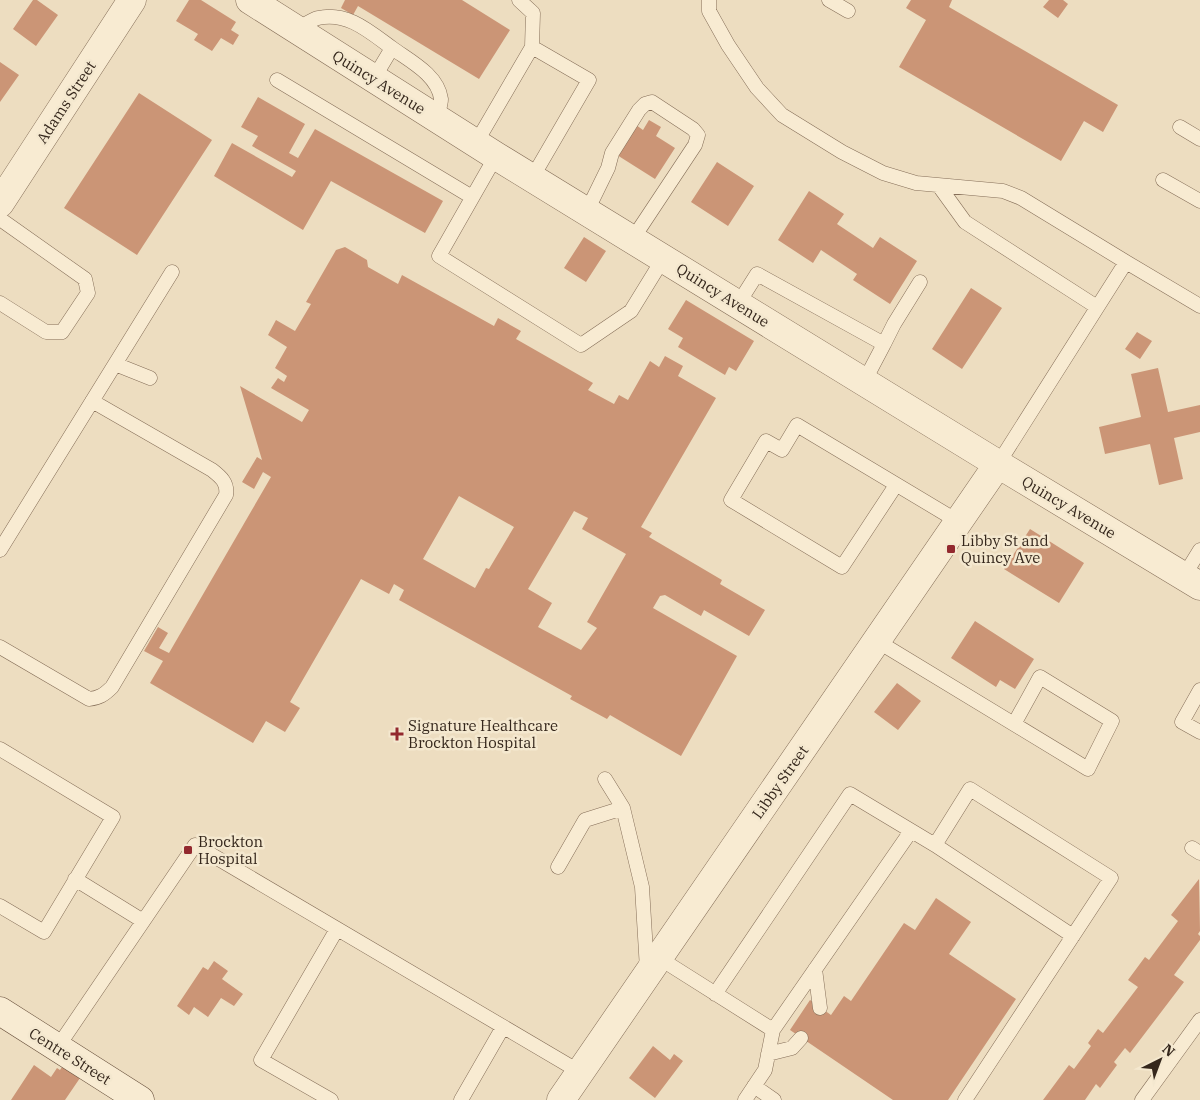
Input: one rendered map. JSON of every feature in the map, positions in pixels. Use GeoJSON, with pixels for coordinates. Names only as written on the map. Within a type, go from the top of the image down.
{"type":"FeatureCollection","features":[{"type":"Feature","properties":{"kind":"street","name":"Adams Street"},"geometry":{"type":"LineString","coordinates":[[3,193],[132,0]]}},
{"type":"Feature","properties":{"kind":"street","name":"Quincy Avenue"},"geometry":{"type":"LineString","coordinates":[[250,0],[486,150],[1192,581]]}},
{"type":"Feature","properties":{"kind":"street","name":"Libby Street"},"geometry":{"type":"LineString","coordinates":[[561,1100],[998,464]]}},
{"type":"Feature","properties":{"kind":"street","name":"Centre Street"},"geometry":{"type":"LineString","coordinates":[[0,1011],[140,1100]]}},
{"type":"Feature","properties":{"kind":"lane"},"geometry":{"type":"LineString","coordinates":[[519,0],[533,13],[532,47],[486,150],[472,197],[439,256],[581,345],[631,311],[663,258]]}},
{"type":"Feature","properties":{"kind":"lane"},"geometry":{"type":"LineString","coordinates":[[709,0],[709,11],[728,44],[757,88],[782,115],[842,152],[883,173],[916,184],[1003,191],[1021,198],[1200,306]]}},
{"type":"Feature","properties":{"kind":"lane"},"geometry":{"type":"LineString","coordinates":[[829,0],[848,11]]}},
{"type":"Feature","properties":{"kind":"lane"},"geometry":{"type":"LineString","coordinates":[[296,29],[316,18],[335,16],[352,21],[428,75],[438,90],[441,101],[437,118]]}},
{"type":"Feature","properties":{"kind":"lane"},"geometry":{"type":"LineString","coordinates":[[532,47],[589,80],[532,178]]}},
{"type":"Feature","properties":{"kind":"lane"},"geometry":{"type":"LineString","coordinates":[[374,78],[392,48]]}},
{"type":"Feature","properties":{"kind":"lane"},"geometry":{"type":"LineString","coordinates":[[277,80],[472,197]]}},
{"type":"Feature","properties":{"kind":"lane"},"geometry":{"type":"LineString","coordinates":[[587,211],[608,168],[612,153],[639,110],[645,104],[652,102],[693,129],[698,135],[695,145],[632,240]]}},
{"type":"Feature","properties":{"kind":"lane"},"geometry":{"type":"LineString","coordinates":[[1180,127],[1200,139]]}},
{"type":"Feature","properties":{"kind":"lane"},"geometry":{"type":"LineString","coordinates":[[1163,180],[1200,201]]}},
{"type":"Feature","properties":{"kind":"lane"},"geometry":{"type":"LineString","coordinates":[[939,186],[965,222],[1098,307]]}},
{"type":"Feature","properties":{"kind":"lane"},"geometry":{"type":"LineString","coordinates":[[0,219],[85,279],[88,293],[62,332],[46,332],[0,303]]}},
{"type":"Feature","properties":{"kind":"lane"},"geometry":{"type":"LineString","coordinates":[[998,464],[1126,262]]}},
{"type":"Feature","properties":{"kind":"lane"},"geometry":{"type":"LineString","coordinates":[[0,550],[172,272]]}},
{"type":"Feature","properties":{"kind":"lane"},"geometry":{"type":"LineString","coordinates":[[738,304],[757,274],[884,344]]}},
{"type":"Feature","properties":{"kind":"lane"},"geometry":{"type":"LineString","coordinates":[[864,382],[894,324],[920,282]]}},
{"type":"Feature","properties":{"kind":"lane"},"geometry":{"type":"LineString","coordinates":[[115,364],[150,378]]}},
{"type":"Feature","properties":{"kind":"lane"},"geometry":{"type":"LineString","coordinates":[[0,647],[89,698],[104,695],[112,687],[226,495],[227,489],[221,477],[92,401]]}},
{"type":"Feature","properties":{"kind":"lane"},"geometry":{"type":"LineString","coordinates":[[896,485],[842,567],[731,500],[766,441],[782,450],[797,425],[958,522]]}},
{"type":"Feature","properties":{"kind":"lane"},"geometry":{"type":"LineString","coordinates":[[1192,581],[1200,550]]}},
{"type":"Feature","properties":{"kind":"lane"},"geometry":{"type":"LineString","coordinates":[[877,641],[1088,769],[1112,721],[1040,677],[1014,724]]}},
{"type":"Feature","properties":{"kind":"lane"},"geometry":{"type":"LineString","coordinates":[[1200,690],[1182,722],[1200,732]]}},
{"type":"Feature","properties":{"kind":"lane"},"geometry":{"type":"LineString","coordinates":[[0,749],[113,817],[44,932],[0,906]]}},
{"type":"Feature","properties":{"kind":"lane"},"geometry":{"type":"LineString","coordinates":[[606,779],[623,808],[642,887],[653,967],[715,994],[773,1030]]}},
{"type":"Feature","properties":{"kind":"lane"},"geometry":{"type":"LineString","coordinates":[[935,845],[970,789],[1111,878],[965,1100]]}},
{"type":"Feature","properties":{"kind":"lane"},"geometry":{"type":"LineString","coordinates":[[715,994],[850,794],[935,845],[1074,936]]}},
{"type":"Feature","properties":{"kind":"lane"},"geometry":{"type":"LineString","coordinates":[[558,867],[585,820],[623,808]]}},
{"type":"Feature","properties":{"kind":"lane"},"geometry":{"type":"LineString","coordinates":[[745,1100],[765,1070],[773,1030],[911,831]]}},
{"type":"Feature","properties":{"kind":"lane"},"geometry":{"type":"LineString","coordinates":[[57,1048],[195,845],[580,1072]]}},
{"type":"Feature","properties":{"kind":"lane"},"geometry":{"type":"LineString","coordinates":[[75,879],[143,921]]}},
{"type":"Feature","properties":{"kind":"lane"},"geometry":{"type":"LineString","coordinates":[[331,1100],[261,1060],[337,929]]}},
{"type":"Feature","properties":{"kind":"lane"},"geometry":{"type":"LineString","coordinates":[[815,969],[820,1008]]}},
{"type":"Feature","properties":{"kind":"lane"},"geometry":{"type":"LineString","coordinates":[[1142,1100],[1200,1020]]}},
{"type":"Feature","properties":{"kind":"lane"},"geometry":{"type":"LineString","coordinates":[[461,1100],[503,1027]]}},
{"type":"Feature","properties":{"kind":"lane"},"geometry":{"type":"LineString","coordinates":[[768,1054],[792,1048],[801,1038]]}},
{"type":"Feature","properties":{"kind":"lane"},"geometry":{"type":"LineString","coordinates":[[754,1086],[774,1100]]}},
{"type":"Feature","properties":{"kind":"building"},"geometry":{"type":"Polygon","coordinates":[[[33,0],[37,0],[58,15],[36,46],[13,29],[33,0]]]}},
{"type":"Feature","properties":{"kind":"building"},"geometry":{"type":"Polygon","coordinates":[[[189,0],[201,0],[236,22],[231,30],[239,35],[233,45],[221,38],[212,51],[194,40],[198,34],[176,21],[189,0]]]}},
{"type":"Feature","properties":{"kind":"building"},"geometry":{"type":"Polygon","coordinates":[[[345,0],[462,0],[510,30],[479,79],[358,6],[353,15],[341,8],[345,0]]]}},
{"type":"Feature","properties":{"kind":"building"},"geometry":{"type":"Polygon","coordinates":[[[911,0],[952,0],[949,7],[1118,105],[1103,132],[1084,121],[1061,161],[899,67],[926,20],[906,8],[911,0]]]}},
{"type":"Feature","properties":{"kind":"building"},"geometry":{"type":"Polygon","coordinates":[[[1049,0],[1063,0],[1068,4],[1058,18],[1043,7],[1049,0]]]}},
{"type":"Feature","properties":{"kind":"building"},"geometry":{"type":"Polygon","coordinates":[[[0,62],[19,75],[0,102],[0,62]]]}},
{"type":"Feature","properties":{"kind":"building"},"geometry":{"type":"Polygon","coordinates":[[[139,93],[212,140],[137,255],[64,208],[139,93]]]}},
{"type":"Feature","properties":{"kind":"building"},"geometry":{"type":"Polygon","coordinates":[[[258,97],[305,124],[289,153],[298,158],[315,129],[443,201],[425,233],[331,181],[303,230],[214,176],[232,143],[292,177],[296,171],[252,146],[258,136],[241,127],[258,97]]]}},
{"type":"Feature","properties":{"kind":"building"},"geometry":{"type":"Polygon","coordinates":[[[649,120],[661,127],[656,136],[675,148],[655,179],[617,155],[636,125],[643,130],[649,120]]]}},
{"type":"Feature","properties":{"kind":"building"},"geometry":{"type":"Polygon","coordinates":[[[717,162],[754,186],[728,226],[691,202],[717,162]]]}},
{"type":"Feature","properties":{"kind":"building"},"geometry":{"type":"Polygon","coordinates":[[[809,191],[844,214],[837,224],[873,248],[880,237],[917,261],[890,304],[853,280],[857,274],[821,250],[813,263],[778,240],[809,191]]]}},
{"type":"Feature","properties":{"kind":"building"},"geometry":{"type":"Polygon","coordinates":[[[584,237],[606,251],[586,282],[564,268],[584,237]]]}},
{"type":"Feature","properties":{"kind":"building"},"geometry":{"type":"Polygon","coordinates":[[[345,247],[367,260],[368,267],[398,284],[402,275],[494,326],[498,318],[521,331],[516,339],[593,383],[588,390],[614,404],[619,395],[628,400],[650,361],[659,367],[665,356],[683,366],[678,376],[716,398],[641,527],[652,533],[649,537],[722,580],[720,584],[765,610],[749,636],[704,610],[701,616],[665,595],[660,596],[653,608],[737,656],[681,756],[610,715],[607,719],[570,699],[572,696],[399,600],[404,590],[394,584],[389,594],[361,579],[290,702],[300,708],[285,732],[266,721],[253,743],[150,683],[163,661],[144,651],[158,627],[168,633],[159,648],[169,653],[271,477],[263,472],[254,489],[242,482],[257,457],[262,460],[240,386],[302,422],[309,410],[271,388],[278,378],[284,382],[287,376],[275,368],[287,347],[268,335],[276,320],[295,331],[311,304],[306,302],[336,250],[345,247]],[[459,496],[423,559],[475,588],[486,568],[489,569],[514,527],[459,496]],[[574,511],[528,589],[552,603],[538,627],[581,650],[597,628],[587,622],[626,554],[582,529],[588,518],[574,511]]]}},
{"type":"Feature","properties":{"kind":"building"},"geometry":{"type":"Polygon","coordinates":[[[971,288],[1002,308],[962,369],[932,349],[971,288]]]}},
{"type":"Feature","properties":{"kind":"building"},"geometry":{"type":"Polygon","coordinates":[[[686,300],[754,341],[736,371],[729,367],[725,375],[678,347],[683,338],[668,329],[686,300]]]}},
{"type":"Feature","properties":{"kind":"building"},"geometry":{"type":"Polygon","coordinates":[[[1137,332],[1152,341],[1140,359],[1125,349],[1137,332]]]}},
{"type":"Feature","properties":{"kind":"building"},"geometry":{"type":"Polygon","coordinates":[[[1158,368],[1168,412],[1200,405],[1200,432],[1174,438],[1183,479],[1159,485],[1150,444],[1105,454],[1099,427],[1141,417],[1131,374],[1158,368]]]}},
{"type":"Feature","properties":{"kind":"building"},"geometry":{"type":"Polygon","coordinates":[[[1030,529],[1084,563],[1059,603],[1004,569],[1030,529]]]}},
{"type":"Feature","properties":{"kind":"building"},"geometry":{"type":"Polygon","coordinates":[[[975,621],[1034,659],[1015,689],[1000,680],[996,687],[951,658],[975,621]]]}},
{"type":"Feature","properties":{"kind":"building"},"geometry":{"type":"Polygon","coordinates":[[[897,683],[921,701],[898,730],[874,712],[897,683]]]}},
{"type":"Feature","properties":{"kind":"building"},"geometry":{"type":"Polygon","coordinates":[[[1199,879],[1200,931],[1198,934],[1200,940],[1174,975],[1184,982],[1130,1053],[1125,1048],[1114,1062],[1117,1065],[1100,1088],[1096,1084],[1085,1100],[1043,1100],[1069,1065],[1074,1069],[1091,1046],[1088,1043],[1098,1029],[1103,1033],[1138,987],[1128,980],[1145,957],[1149,960],[1178,921],[1171,915],[1199,879]]]}},
{"type":"Feature","properties":{"kind":"building"},"geometry":{"type":"Polygon","coordinates":[[[936,898],[971,922],[949,954],[1016,999],[948,1100],[893,1100],[790,1030],[810,1000],[831,1015],[844,996],[851,1001],[904,923],[915,930],[936,898]]]}},
{"type":"Feature","properties":{"kind":"building"},"geometry":{"type":"Polygon","coordinates":[[[214,961],[228,971],[222,979],[243,994],[234,1006],[221,998],[208,1017],[194,1007],[189,1015],[177,1006],[203,967],[208,970],[214,961]]]}},
{"type":"Feature","properties":{"kind":"building"},"geometry":{"type":"Polygon","coordinates":[[[653,1046],[670,1060],[674,1054],[683,1061],[655,1098],[629,1078],[653,1046]]]}},
{"type":"Feature","properties":{"kind":"building"},"geometry":{"type":"Polygon","coordinates":[[[34,1065],[51,1077],[57,1068],[60,1070],[62,1067],[80,1078],[65,1100],[11,1100],[34,1065]]]}},
{"type":"Feature","properties":{"kind":"place","name":"Libby St and Quincy Ave"},"geometry":{"type":"Point","coordinates":[951,549]}},
{"type":"Feature","properties":{"kind":"place","name":"Signature Healthcare Brockton Hospital"},"geometry":{"type":"Point","coordinates":[397,734]}},
{"type":"Feature","properties":{"kind":"place","name":"Brockton Hospital"},"geometry":{"type":"Point","coordinates":[188,850]}}]}
